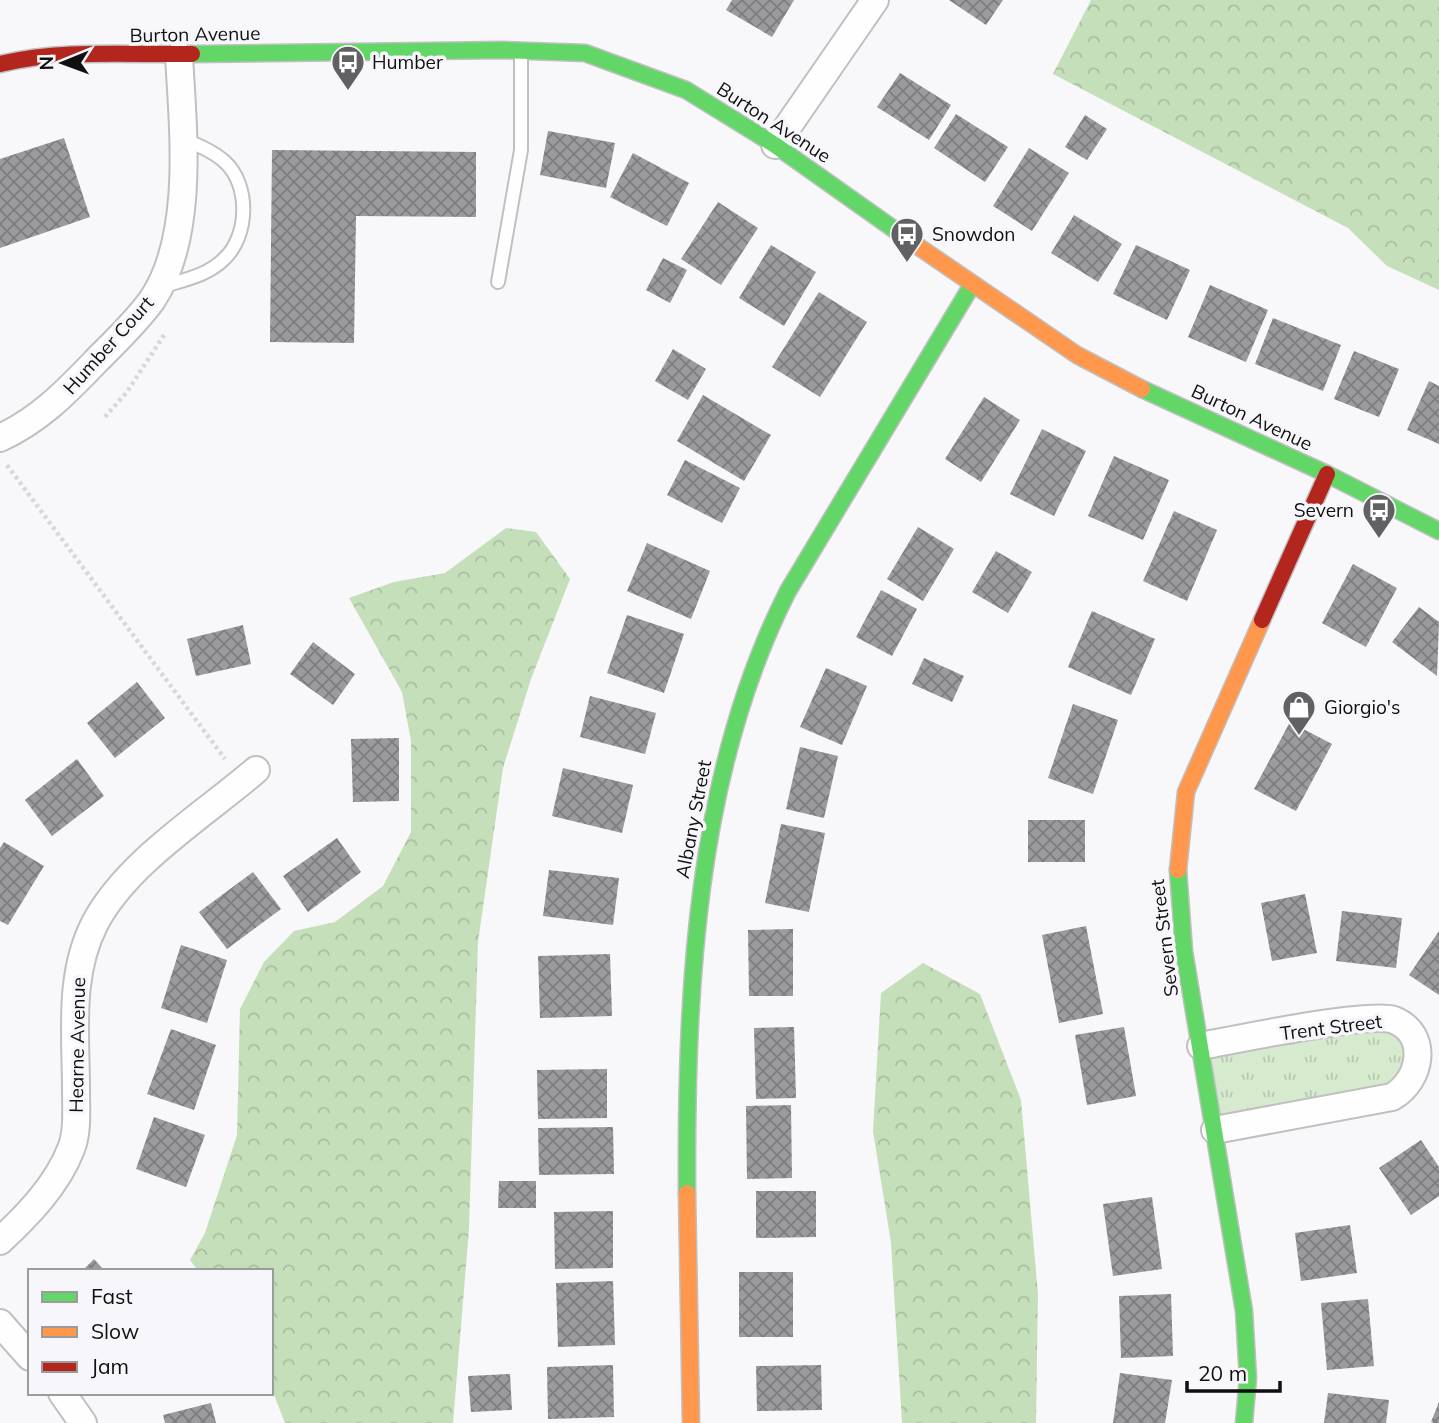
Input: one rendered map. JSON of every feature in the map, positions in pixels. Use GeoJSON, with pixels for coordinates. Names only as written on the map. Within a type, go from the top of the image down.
{"type":"FeatureCollection","features":[{"type":"Feature","properties":{"kind":"street"},"geometry":{"type":"LineString","coordinates":[[775,145],[874,0]]}},
{"type":"Feature","properties":{"kind":"street","name":"Burton Avenue"},"geometry":{"type":"LineString","coordinates":[[0,64],[20,59],[70,56],[521,51],[585,53],[673,85],[775,145],[972,285],[1077,355],[1133,385],[1328,474],[1439,531]]}},
{"type":"Feature","properties":{"kind":"street","name":"Humber Court"},"geometry":{"type":"LineString","coordinates":[[0,438],[29,424],[53,406],[152,300],[169,268],[179,230],[179,56]]}},
{"type":"Feature","properties":{"kind":"street","name":"Albany Street"},"geometry":{"type":"LineString","coordinates":[[691,1423],[689,1125],[696,916],[709,832],[734,727],[766,638],[810,550],[972,285]]}},
{"type":"Feature","properties":{"kind":"street","name":"Severn Street"},"geometry":{"type":"LineString","coordinates":[[1244,1423],[1249,1397],[1246,1331],[1216,1130],[1185,968],[1176,886],[1178,838],[1186,792],[1328,474]]}},
{"type":"Feature","properties":{"kind":"street","name":"Hearne Avenue"},"geometry":{"type":"LineString","coordinates":[[0,1241],[28,1214],[60,1170],[72,1146],[76,1114],[76,983],[80,961],[95,923],[114,894],[145,862],[249,776]]}},
{"type":"Feature","properties":{"kind":"street","name":"Trent Street"},"geometry":{"type":"LineString","coordinates":[[1201,1046],[1353,1020],[1393,1019],[1410,1031],[1417,1055],[1416,1074],[1405,1089],[1392,1097],[1216,1130]]}},
{"type":"Feature","properties":{"kind":"street"},"geometry":{"type":"LineString","coordinates":[[0,1323],[28,1355]]}},
{"type":"Feature","properties":{"kind":"street"},"geometry":{"type":"LineString","coordinates":[[63,1395],[83,1423]]}},
{"type":"Feature","properties":{"kind":"lane"},"geometry":{"type":"LineString","coordinates":[[498,282],[521,150],[521,51]]}},
{"type":"Feature","properties":{"kind":"lane"},"geometry":{"type":"LineString","coordinates":[[159,287],[202,275],[225,259],[242,233],[241,187],[225,162],[181,139]]}},
{"type":"Feature","properties":{"kind":"path"},"geometry":{"type":"LineString","coordinates":[[105,417],[127,392],[171,324]]}},
{"type":"Feature","properties":{"kind":"path"},"geometry":{"type":"LineString","coordinates":[[0,456],[249,776]]}},
{"type":"Feature","properties":{"kind":"green space"},"geometry":{"type":"Polygon","coordinates":[[[1091,0],[1439,0],[1439,290],[1387,266],[1348,228],[1053,74],[1091,0]]]}},
{"type":"Feature","properties":{"kind":"green space"},"geometry":{"type":"Polygon","coordinates":[[[506,528],[536,532],[570,579],[531,679],[503,768],[478,942],[469,1229],[453,1423],[285,1423],[273,1392],[273,1269],[197,1269],[190,1260],[205,1233],[237,1135],[240,1009],[264,962],[294,931],[335,922],[383,886],[411,832],[411,741],[402,692],[349,598],[394,582],[445,573],[506,528]]]}},
{"type":"Feature","properties":{"kind":"green space"},"geometry":{"type":"Polygon","coordinates":[[[923,963],[980,994],[1021,1100],[1038,1294],[1036,1423],[902,1423],[891,1243],[873,1131],[881,993],[923,963]]]}},
{"type":"Feature","properties":{"kind":"green space"},"geometry":{"type":"Polygon","coordinates":[[[1353,1022],[1407,1032],[1404,1088],[1220,1126],[1206,1048],[1353,1022]]]}},
{"type":"Feature","properties":{"kind":"building"},"geometry":{"type":"Polygon","coordinates":[[[732,0],[794,0],[772,37],[726,10],[732,0]]]}},
{"type":"Feature","properties":{"kind":"building"},"geometry":{"type":"Polygon","coordinates":[[[949,0],[1003,0],[986,25],[949,0]]]}},
{"type":"Feature","properties":{"kind":"building"},"geometry":{"type":"Polygon","coordinates":[[[900,73],[951,105],[929,140],[877,107],[900,73]]]}},
{"type":"Feature","properties":{"kind":"building"},"geometry":{"type":"Polygon","coordinates":[[[956,114],[1008,147],[985,182],[934,148],[956,114]]]}},
{"type":"Feature","properties":{"kind":"building"},"geometry":{"type":"Polygon","coordinates":[[[1085,115],[1107,129],[1087,160],[1065,147],[1085,115]]]}},
{"type":"Feature","properties":{"kind":"building"},"geometry":{"type":"Polygon","coordinates":[[[548,131],[615,143],[606,188],[540,175],[548,131]]]}},
{"type":"Feature","properties":{"kind":"building"},"geometry":{"type":"Polygon","coordinates":[[[64,138],[90,217],[0,248],[0,159],[64,138]]]}},
{"type":"Feature","properties":{"kind":"building"},"geometry":{"type":"Polygon","coordinates":[[[1029,148],[1069,173],[1032,231],[993,206],[1029,148]]]}},
{"type":"Feature","properties":{"kind":"building"},"geometry":{"type":"Polygon","coordinates":[[[272,150],[476,152],[476,217],[356,216],[354,343],[270,342],[272,150]]]}},
{"type":"Feature","properties":{"kind":"building"},"geometry":{"type":"Polygon","coordinates":[[[633,153],[689,183],[667,226],[610,197],[633,153]]]}},
{"type":"Feature","properties":{"kind":"building"},"geometry":{"type":"Polygon","coordinates":[[[718,202],[758,228],[721,285],[681,259],[718,202]]]}},
{"type":"Feature","properties":{"kind":"building"},"geometry":{"type":"Polygon","coordinates":[[[1074,215],[1122,244],[1098,282],[1051,253],[1074,215]]]}},
{"type":"Feature","properties":{"kind":"building"},"geometry":{"type":"Polygon","coordinates":[[[771,245],[816,272],[784,326],[739,298],[771,245]]]}},
{"type":"Feature","properties":{"kind":"building"},"geometry":{"type":"Polygon","coordinates":[[[1136,245],[1190,270],[1167,320],[1113,294],[1136,245]]]}},
{"type":"Feature","properties":{"kind":"building"},"geometry":{"type":"Polygon","coordinates":[[[663,258],[687,270],[670,303],[646,290],[663,258]]]}},
{"type":"Feature","properties":{"kind":"building"},"geometry":{"type":"Polygon","coordinates":[[[1210,285],[1268,310],[1246,362],[1188,337],[1210,285]]]}},
{"type":"Feature","properties":{"kind":"building"},"geometry":{"type":"Polygon","coordinates":[[[819,292],[867,322],[820,397],[772,367],[819,292]]]}},
{"type":"Feature","properties":{"kind":"building"},"geometry":{"type":"Polygon","coordinates":[[[1273,318],[1341,345],[1323,391],[1255,364],[1273,318]]]}},
{"type":"Feature","properties":{"kind":"building"},"geometry":{"type":"Polygon","coordinates":[[[673,349],[706,369],[688,400],[655,381],[673,349]]]}},
{"type":"Feature","properties":{"kind":"building"},"geometry":{"type":"Polygon","coordinates":[[[1354,351],[1399,369],[1379,417],[1334,399],[1354,351]]]}},
{"type":"Feature","properties":{"kind":"building"},"geometry":{"type":"Polygon","coordinates":[[[1429,381],[1439,386],[1439,444],[1407,430],[1429,381]]]}},
{"type":"Feature","properties":{"kind":"building"},"geometry":{"type":"Polygon","coordinates":[[[703,395],[771,435],[744,481],[677,441],[703,395]]]}},
{"type":"Feature","properties":{"kind":"building"},"geometry":{"type":"Polygon","coordinates":[[[984,397],[1020,420],[981,482],[945,459],[984,397]]]}},
{"type":"Feature","properties":{"kind":"building"},"geometry":{"type":"Polygon","coordinates":[[[1042,429],[1086,451],[1054,516],[1010,494],[1042,429]]]}},
{"type":"Feature","properties":{"kind":"building"},"geometry":{"type":"Polygon","coordinates":[[[1114,456],[1169,480],[1143,540],[1088,516],[1114,456]]]}},
{"type":"Feature","properties":{"kind":"building"},"geometry":{"type":"Polygon","coordinates":[[[685,460],[740,488],[722,523],[667,495],[685,460]]]}},
{"type":"Feature","properties":{"kind":"building"},"geometry":{"type":"Polygon","coordinates":[[[1174,511],[1217,530],[1187,601],[1143,581],[1174,511]]]}},
{"type":"Feature","properties":{"kind":"building"},"geometry":{"type":"Polygon","coordinates":[[[918,527],[954,549],[923,601],[887,579],[918,527]]]}},
{"type":"Feature","properties":{"kind":"building"},"geometry":{"type":"Polygon","coordinates":[[[647,543],[710,571],[691,619],[627,591],[647,543]]]}},
{"type":"Feature","properties":{"kind":"building"},"geometry":{"type":"Polygon","coordinates":[[[996,551],[1032,572],[1008,613],[972,592],[996,551]]]}},
{"type":"Feature","properties":{"kind":"building"},"geometry":{"type":"Polygon","coordinates":[[[1353,564],[1397,588],[1366,647],[1322,623],[1353,564]]]}},
{"type":"Feature","properties":{"kind":"building"},"geometry":{"type":"Polygon","coordinates":[[[881,590],[917,609],[892,656],[856,637],[881,590]]]}},
{"type":"Feature","properties":{"kind":"building"},"geometry":{"type":"Polygon","coordinates":[[[1419,607],[1439,622],[1437,676],[1392,642],[1419,607]]]}},
{"type":"Feature","properties":{"kind":"building"},"geometry":{"type":"Polygon","coordinates":[[[1092,611],[1155,639],[1131,695],[1068,667],[1092,611]]]}},
{"type":"Feature","properties":{"kind":"building"},"geometry":{"type":"Polygon","coordinates":[[[627,615],[684,634],[664,693],[607,673],[627,615]]]}},
{"type":"Feature","properties":{"kind":"building"},"geometry":{"type":"Polygon","coordinates":[[[243,625],[251,664],[196,676],[187,639],[243,625]]]}},
{"type":"Feature","properties":{"kind":"building"},"geometry":{"type":"Polygon","coordinates":[[[313,642],[355,674],[333,705],[290,674],[313,642]]]}},
{"type":"Feature","properties":{"kind":"building"},"geometry":{"type":"Polygon","coordinates":[[[924,658],[964,676],[952,702],[912,684],[924,658]]]}},
{"type":"Feature","properties":{"kind":"building"},"geometry":{"type":"Polygon","coordinates":[[[826,668],[867,686],[842,745],[800,727],[826,668]]]}},
{"type":"Feature","properties":{"kind":"building"},"geometry":{"type":"Polygon","coordinates":[[[137,682],[165,718],[115,758],[87,723],[137,682]]]}},
{"type":"Feature","properties":{"kind":"building"},"geometry":{"type":"Polygon","coordinates":[[[590,696],[656,713],[645,754],[580,737],[590,696]]]}},
{"type":"Feature","properties":{"kind":"building"},"geometry":{"type":"Polygon","coordinates":[[[1073,704],[1118,720],[1093,794],[1048,778],[1073,704]]]}},
{"type":"Feature","properties":{"kind":"building"},"geometry":{"type":"Polygon","coordinates":[[[1290,722],[1332,744],[1296,811],[1254,789],[1290,722]]]}},
{"type":"Feature","properties":{"kind":"building"},"geometry":{"type":"Polygon","coordinates":[[[399,738],[399,801],[353,802],[351,739],[399,738]]]}},
{"type":"Feature","properties":{"kind":"building"},"geometry":{"type":"Polygon","coordinates":[[[800,747],[838,756],[824,818],[786,809],[800,747]]]}},
{"type":"Feature","properties":{"kind":"building"},"geometry":{"type":"Polygon","coordinates":[[[77,759],[104,796],[52,836],[25,800],[77,759]]]}},
{"type":"Feature","properties":{"kind":"building"},"geometry":{"type":"Polygon","coordinates":[[[563,768],[633,785],[622,833],[552,816],[563,768]]]}},
{"type":"Feature","properties":{"kind":"building"},"geometry":{"type":"Polygon","coordinates":[[[1028,820],[1085,820],[1085,862],[1028,862],[1028,820]]]}},
{"type":"Feature","properties":{"kind":"building"},"geometry":{"type":"Polygon","coordinates":[[[781,824],[825,833],[809,912],[765,903],[781,824]]]}},
{"type":"Feature","properties":{"kind":"building"},"geometry":{"type":"Polygon","coordinates":[[[337,838],[361,872],[308,912],[283,876],[337,838]]]}},
{"type":"Feature","properties":{"kind":"building"},"geometry":{"type":"Polygon","coordinates":[[[4,842],[44,866],[8,925],[0,921],[0,848],[4,842]]]}},
{"type":"Feature","properties":{"kind":"building"},"geometry":{"type":"Polygon","coordinates":[[[549,870],[619,878],[613,925],[543,916],[549,870]]]}},
{"type":"Feature","properties":{"kind":"building"},"geometry":{"type":"Polygon","coordinates":[[[253,872],[281,909],[227,949],[199,912],[253,872]]]}},
{"type":"Feature","properties":{"kind":"building"},"geometry":{"type":"Polygon","coordinates":[[[1305,894],[1317,953],[1272,961],[1261,903],[1305,894]]]}},
{"type":"Feature","properties":{"kind":"building"},"geometry":{"type":"Polygon","coordinates":[[[1342,911],[1402,918],[1396,968],[1336,961],[1342,911]]]}},
{"type":"Feature","properties":{"kind":"building"},"geometry":{"type":"Polygon","coordinates":[[[1086,926],[1103,1014],[1059,1023],[1042,935],[1086,926]]]}},
{"type":"Feature","properties":{"kind":"building"},"geometry":{"type":"Polygon","coordinates":[[[793,929],[793,996],[749,996],[748,930],[793,929]]]}},
{"type":"Feature","properties":{"kind":"building"},"geometry":{"type":"Polygon","coordinates":[[[1439,931],[1439,995],[1409,975],[1439,931]]]}},
{"type":"Feature","properties":{"kind":"building"},"geometry":{"type":"Polygon","coordinates":[[[181,945],[227,960],[207,1023],[161,1008],[181,945]]]}},
{"type":"Feature","properties":{"kind":"building"},"geometry":{"type":"Polygon","coordinates":[[[610,954],[612,1016],[540,1018],[538,956],[610,954]]]}},
{"type":"Feature","properties":{"kind":"building"},"geometry":{"type":"Polygon","coordinates":[[[794,1027],[796,1098],[756,1099],[754,1028],[794,1027]]]}},
{"type":"Feature","properties":{"kind":"building"},"geometry":{"type":"Polygon","coordinates":[[[1124,1027],[1136,1096],[1087,1105],[1075,1035],[1124,1027]]]}},
{"type":"Feature","properties":{"kind":"building"},"geometry":{"type":"Polygon","coordinates":[[[171,1029],[216,1045],[194,1110],[147,1094],[171,1029]]]}},
{"type":"Feature","properties":{"kind":"building"},"geometry":{"type":"Polygon","coordinates":[[[607,1069],[607,1118],[538,1119],[537,1070],[607,1069]]]}},
{"type":"Feature","properties":{"kind":"building"},"geometry":{"type":"Polygon","coordinates":[[[791,1105],[792,1178],[747,1179],[746,1106],[791,1105]]]}},
{"type":"Feature","properties":{"kind":"building"},"geometry":{"type":"Polygon","coordinates":[[[154,1117],[205,1135],[186,1187],[136,1169],[154,1117]]]}},
{"type":"Feature","properties":{"kind":"building"},"geometry":{"type":"Polygon","coordinates":[[[613,1127],[614,1174],[539,1175],[538,1128],[613,1127]]]}},
{"type":"Feature","properties":{"kind":"building"},"geometry":{"type":"Polygon","coordinates":[[[1421,1140],[1439,1167],[1439,1196],[1411,1215],[1379,1168],[1421,1140]]]}},
{"type":"Feature","properties":{"kind":"building"},"geometry":{"type":"Polygon","coordinates":[[[499,1181],[536,1181],[536,1208],[498,1208],[499,1181]]]}},
{"type":"Feature","properties":{"kind":"building"},"geometry":{"type":"Polygon","coordinates":[[[756,1191],[816,1191],[816,1237],[756,1238],[756,1191]]]}},
{"type":"Feature","properties":{"kind":"building"},"geometry":{"type":"Polygon","coordinates":[[[1152,1197],[1162,1269],[1113,1276],[1103,1204],[1152,1197]]]}},
{"type":"Feature","properties":{"kind":"building"},"geometry":{"type":"Polygon","coordinates":[[[613,1211],[613,1268],[555,1269],[554,1212],[613,1211]]]}},
{"type":"Feature","properties":{"kind":"building"},"geometry":{"type":"Polygon","coordinates":[[[1350,1225],[1357,1273],[1301,1281],[1295,1233],[1350,1225]]]}},
{"type":"Feature","properties":{"kind":"building"},"geometry":{"type":"Polygon","coordinates":[[[94,1259],[103,1269],[84,1269],[94,1259]]]}},
{"type":"Feature","properties":{"kind":"building"},"geometry":{"type":"Polygon","coordinates":[[[739,1272],[793,1272],[793,1337],[739,1337],[739,1272]]]}},
{"type":"Feature","properties":{"kind":"building"},"geometry":{"type":"Polygon","coordinates":[[[613,1281],[615,1345],[558,1347],[556,1283],[613,1281]]]}},
{"type":"Feature","properties":{"kind":"building"},"geometry":{"type":"Polygon","coordinates":[[[1171,1294],[1173,1356],[1121,1358],[1119,1296],[1171,1294]]]}},
{"type":"Feature","properties":{"kind":"building"},"geometry":{"type":"Polygon","coordinates":[[[1368,1299],[1374,1366],[1327,1370],[1321,1303],[1368,1299]]]}},
{"type":"Feature","properties":{"kind":"building"},"geometry":{"type":"Polygon","coordinates":[[[613,1365],[614,1417],[548,1419],[547,1367],[613,1365]]]}},
{"type":"Feature","properties":{"kind":"building"},"geometry":{"type":"Polygon","coordinates":[[[821,1365],[822,1410],[757,1411],[756,1366],[821,1365]]]}},
{"type":"Feature","properties":{"kind":"building"},"geometry":{"type":"Polygon","coordinates":[[[1120,1373],[1172,1380],[1165,1423],[1113,1423],[1120,1373]]]}},
{"type":"Feature","properties":{"kind":"building"},"geometry":{"type":"Polygon","coordinates":[[[510,1374],[512,1410],[471,1412],[468,1376],[510,1374]]]}},
{"type":"Feature","properties":{"kind":"building"},"geometry":{"type":"Polygon","coordinates":[[[1328,1393],[1389,1400],[1386,1423],[1324,1423],[1328,1393]]]}},
{"type":"Feature","properties":{"kind":"building"},"geometry":{"type":"Polygon","coordinates":[[[1439,1402],[1439,1423],[1434,1423],[1431,1422],[1439,1402]]]}},
{"type":"Feature","properties":{"kind":"building"},"geometry":{"type":"Polygon","coordinates":[[[211,1403],[216,1423],[165,1423],[163,1415],[211,1403]]]}},
{"type":"Feature","properties":{"kind":"traffic: fast"},"geometry":{"type":"LineString","coordinates":[[192,54],[504,50],[585,53],[686,90],[775,145],[919,247]]}},
{"type":"Feature","properties":{"kind":"traffic: fast"},"geometry":{"type":"LineString","coordinates":[[687,1193],[689,1039],[694,962],[702,885],[715,809],[733,734],[757,661],[788,591],[972,285]]}},
{"type":"Feature","properties":{"kind":"traffic: fast"},"geometry":{"type":"LineString","coordinates":[[1142,389],[1327,474],[1439,531]]}},
{"type":"Feature","properties":{"kind":"traffic: fast"},"geometry":{"type":"LineString","coordinates":[[1178,870],[1184,951],[1244,1311],[1248,1378],[1244,1423]]}},
{"type":"Feature","properties":{"kind":"traffic: slow"},"geometry":{"type":"LineString","coordinates":[[919,247],[1077,355],[1142,389]]}},
{"type":"Feature","properties":{"kind":"traffic: slow"},"geometry":{"type":"LineString","coordinates":[[1178,870],[1186,792],[1262,620]]}},
{"type":"Feature","properties":{"kind":"traffic: slow"},"geometry":{"type":"LineString","coordinates":[[687,1193],[691,1423]]}},
{"type":"Feature","properties":{"kind":"traffic: jam"},"geometry":{"type":"LineString","coordinates":[[0,64],[47,56],[192,54]]}},
{"type":"Feature","properties":{"kind":"traffic: jam"},"geometry":{"type":"LineString","coordinates":[[1262,620],[1327,474]]}},
{"type":"Feature","properties":{"kind":"place","name":"Humber"},"geometry":{"type":"Point","coordinates":[348,92]}},
{"type":"Feature","properties":{"kind":"place","name":"Snowdon"},"geometry":{"type":"Point","coordinates":[907,264]}},
{"type":"Feature","properties":{"kind":"place","name":"Severn"},"geometry":{"type":"Point","coordinates":[1379,540]}},
{"type":"Feature","properties":{"kind":"place","name":"Giorgio's"},"geometry":{"type":"Point","coordinates":[1299,737]}}]}
